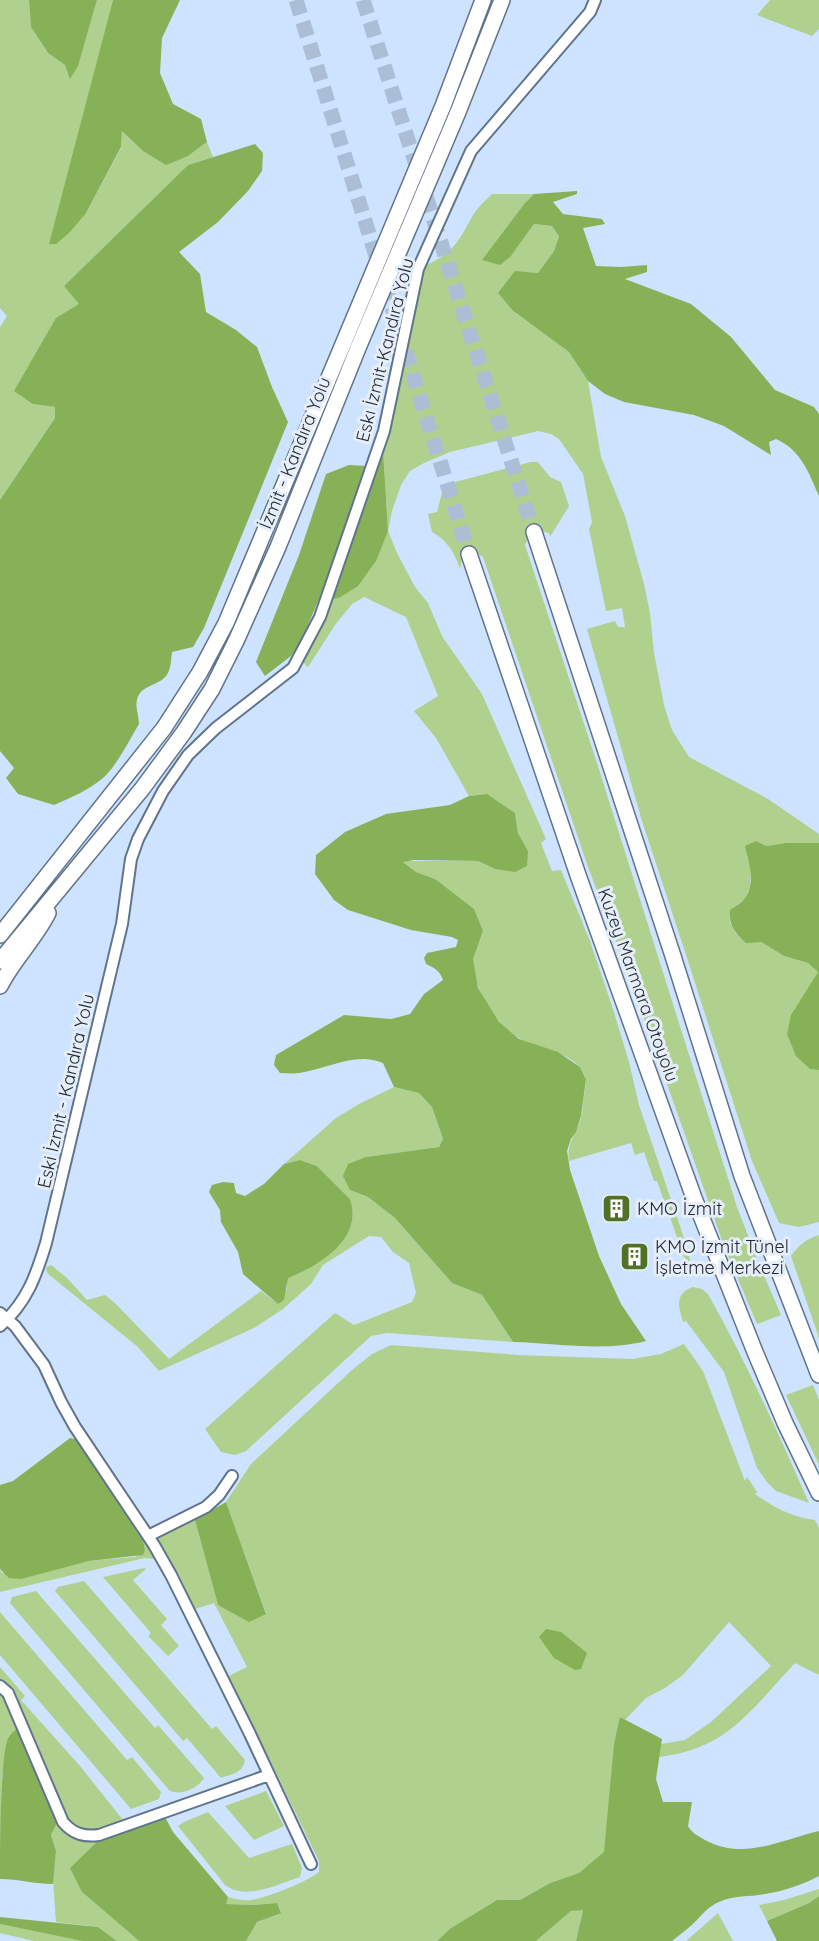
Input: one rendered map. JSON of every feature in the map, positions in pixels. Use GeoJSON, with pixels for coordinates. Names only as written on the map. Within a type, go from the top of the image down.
{"type":"FeatureCollection","features":[{"type":"Feature","properties":{"kind":"highway"},"geometry":{"type":"LineString","coordinates":[[3,931],[164,728],[200,672],[226,623],[443,106],[483,0]]}},
{"type":"Feature","properties":{"kind":"highway","name":"İzmit - Kandıra Yolu"},"geometry":{"type":"LineString","coordinates":[[62,887],[142,789],[184,732],[212,689],[236,641],[278,547],[502,0]]}},
{"type":"Feature","properties":{"kind":"highway","name":"Kuzey Marmara Otoyolu"},"geometry":{"type":"LineString","coordinates":[[534,532],[673,956],[742,1176],[819,1375]]}},
{"type":"Feature","properties":{"kind":"highway","name":"Kuzey Marmara Otoyolu"},"geometry":{"type":"LineString","coordinates":[[469,554],[579,878],[694,1197],[755,1352],[785,1423],[819,1493]]}},
{"type":"Feature","properties":{"kind":"highway"},"geometry":{"type":"LineString","coordinates":[[0,961],[62,887]]}},
{"type":"Feature","properties":{"kind":"highway"},"geometry":{"type":"LineString","coordinates":[[0,986],[6,974],[40,930],[62,887]]}},
{"type":"Feature","properties":{"kind":"street","name":"Eskı İzmit-Kandıra Yolu"},"geometry":{"type":"LineString","coordinates":[[131,860],[138,838],[163,791],[188,755],[216,728],[293,668],[320,617],[384,431],[418,269],[471,151],[590,12],[595,0]]}},
{"type":"Feature","properties":{"kind":"street","name":"Eski İzmit - Kandıra Yolu"},"geometry":{"type":"LineString","coordinates":[[2,1320],[26,1297],[46,1243],[122,924],[131,860]]}},
{"type":"Feature","properties":{"kind":"street"},"geometry":{"type":"LineString","coordinates":[[2,1320],[15,1326],[44,1365],[75,1427],[148,1536],[171,1575],[311,1864]]}},
{"type":"Feature","properties":{"kind":"street"},"geometry":{"type":"LineString","coordinates":[[148,1536],[206,1508],[219,1495],[232,1476]]}},
{"type":"Feature","properties":{"kind":"street"},"geometry":{"type":"LineString","coordinates":[[0,1686],[8,1693],[63,1822],[78,1834],[99,1835],[268,1775]]}},
{"type":"Feature","properties":{"kind":"green space"},"geometry":{"type":"Polygon","coordinates":[[[0,0],[29,0],[31,27],[48,53],[65,65],[78,65],[97,0],[113,0],[106,31],[86,213],[121,148],[122,131],[143,151],[188,156],[207,142],[213,157],[188,165],[64,286],[80,304],[33,404],[55,407],[55,418],[0,500],[0,327],[7,316],[0,308],[0,0]]]}},
{"type":"Feature","properties":{"kind":"green space"},"geometry":{"type":"Polygon","coordinates":[[[29,0],[97,0],[78,66],[70,79],[65,65],[48,53],[31,27],[29,0]]]}},
{"type":"Feature","properties":{"kind":"green space"},"geometry":{"type":"Polygon","coordinates":[[[113,0],[180,0],[162,38],[160,73],[173,104],[201,119],[207,142],[188,156],[166,165],[143,151],[122,131],[121,147],[86,213],[56,244],[49,244],[113,0]]]}},
{"type":"Feature","properties":{"kind":"green space"},"geometry":{"type":"Polygon","coordinates":[[[770,0],[819,0],[819,29],[812,36],[757,15],[770,0]]]}},
{"type":"Feature","properties":{"kind":"green space"},"geometry":{"type":"Polygon","coordinates":[[[255,144],[263,153],[262,171],[248,191],[218,222],[179,252],[200,274],[206,312],[236,330],[257,347],[288,422],[204,628],[193,647],[172,652],[168,674],[159,682],[145,688],[139,695],[136,706],[139,724],[113,767],[92,786],[54,805],[18,794],[6,778],[14,768],[0,751],[0,500],[55,418],[55,407],[33,404],[14,391],[56,318],[79,304],[64,286],[188,165],[255,144]]]}},
{"type":"Feature","properties":{"kind":"green space"},"geometry":{"type":"Polygon","coordinates":[[[577,191],[577,194],[553,202],[563,214],[602,219],[605,224],[583,228],[596,266],[647,265],[647,272],[625,279],[691,304],[731,337],[775,390],[814,407],[819,414],[819,496],[808,471],[798,456],[792,449],[776,439],[769,442],[771,455],[724,426],[694,415],[624,402],[605,394],[588,381],[569,352],[512,310],[498,293],[515,271],[538,273],[554,251],[559,236],[552,226],[534,224],[511,256],[500,265],[482,260],[525,203],[534,194],[577,191]]]}},
{"type":"Feature","properties":{"kind":"green space"},"geometry":{"type":"Polygon","coordinates":[[[492,194],[534,194],[525,203],[511,256],[534,224],[552,226],[559,235],[554,251],[538,273],[528,272],[498,293],[512,310],[569,352],[588,381],[601,457],[625,516],[644,584],[654,653],[664,705],[672,730],[689,757],[768,799],[819,834],[819,843],[786,843],[765,846],[756,841],[750,887],[745,899],[730,910],[730,923],[736,934],[761,942],[784,956],[808,963],[818,972],[807,991],[810,1069],[819,1070],[819,1222],[799,1227],[779,1223],[752,1161],[642,821],[587,629],[615,621],[618,627],[625,627],[622,608],[606,611],[589,529],[592,522],[583,474],[559,439],[551,434],[538,431],[450,452],[410,471],[401,485],[388,531],[383,450],[408,334],[426,265],[443,256],[455,245],[475,212],[492,194]]]}},
{"type":"Feature","properties":{"kind":"green space"},"geometry":{"type":"Polygon","coordinates":[[[383,450],[388,531],[376,561],[358,586],[339,598],[331,599],[383,450]]]}},
{"type":"Feature","properties":{"kind":"green space"},"geometry":{"type":"Polygon","coordinates":[[[538,462],[550,477],[561,482],[569,506],[550,537],[549,533],[537,532],[531,535],[525,545],[597,763],[737,1207],[781,1315],[757,1324],[724,1246],[628,973],[588,867],[483,557],[477,553],[469,554],[462,559],[460,569],[450,548],[432,532],[428,514],[437,512],[444,485],[538,462]]]}},
{"type":"Feature","properties":{"kind":"green space"},"geometry":{"type":"Polygon","coordinates":[[[349,465],[367,466],[328,578],[301,641],[291,656],[265,676],[256,662],[299,555],[326,474],[349,465]]]}},
{"type":"Feature","properties":{"kind":"green space"},"geometry":{"type":"Polygon","coordinates":[[[388,531],[415,587],[428,603],[442,636],[482,694],[546,839],[541,843],[552,871],[561,870],[590,941],[629,1062],[639,1105],[688,1250],[690,1261],[687,1265],[657,1181],[654,1181],[644,1152],[635,1155],[631,1143],[569,1161],[570,1144],[582,1115],[586,1086],[585,1076],[580,1067],[565,1056],[519,1038],[501,1024],[481,994],[474,972],[473,957],[483,931],[435,879],[416,872],[402,861],[478,861],[495,869],[528,851],[518,833],[515,813],[487,794],[469,796],[436,738],[414,711],[438,696],[406,617],[364,597],[352,604],[335,625],[308,667],[302,661],[331,599],[388,531]]]}},
{"type":"Feature","properties":{"kind":"green space"},"geometry":{"type":"Polygon","coordinates":[[[487,794],[515,813],[518,833],[528,851],[527,866],[515,872],[495,869],[478,861],[414,860],[403,862],[416,872],[435,879],[474,909],[483,931],[473,959],[478,988],[499,1022],[519,1039],[558,1052],[580,1067],[586,1079],[581,1116],[567,1151],[570,1170],[599,1256],[621,1304],[646,1341],[614,1346],[513,1342],[482,1295],[452,1283],[395,1218],[368,1197],[350,1190],[343,1176],[348,1164],[366,1157],[439,1147],[443,1139],[432,1107],[419,1093],[394,1087],[383,1063],[373,1060],[352,1060],[294,1073],[280,1073],[274,1065],[276,1055],[344,1015],[391,1019],[410,1014],[424,994],[443,980],[437,970],[426,964],[424,958],[427,953],[456,947],[458,940],[411,930],[348,910],[334,900],[315,874],[316,855],[345,832],[386,814],[450,805],[469,796],[487,794]]]}},
{"type":"Feature","properties":{"kind":"green space"},"geometry":{"type":"Polygon","coordinates":[[[756,841],[766,846],[786,843],[819,843],[819,1070],[810,1069],[796,1056],[787,1034],[791,1015],[818,972],[808,963],[784,956],[761,942],[746,943],[731,925],[730,910],[744,900],[750,886],[751,872],[745,846],[756,841]]]}},
{"type":"Feature","properties":{"kind":"green space"},"geometry":{"type":"Polygon","coordinates":[[[394,1087],[419,1093],[432,1107],[443,1139],[439,1147],[366,1157],[350,1190],[368,1197],[395,1218],[452,1283],[482,1295],[513,1342],[387,1333],[371,1336],[246,1451],[235,1455],[221,1452],[205,1429],[335,1313],[354,1325],[412,1302],[416,1293],[409,1263],[393,1252],[381,1237],[369,1236],[323,1265],[311,1284],[283,1309],[254,1328],[159,1371],[138,1347],[47,1273],[46,1267],[51,1265],[67,1278],[87,1300],[105,1295],[169,1359],[261,1291],[278,1304],[287,1289],[287,1278],[312,1266],[336,1249],[351,1227],[353,1213],[350,1199],[317,1166],[300,1160],[284,1164],[336,1118],[394,1087]]]}},
{"type":"Feature","properties":{"kind":"green space"},"geometry":{"type":"Polygon","coordinates":[[[300,1160],[317,1166],[350,1199],[353,1213],[351,1227],[336,1249],[325,1258],[288,1278],[284,1300],[278,1304],[243,1274],[238,1252],[221,1222],[220,1210],[209,1192],[212,1185],[223,1182],[234,1183],[236,1193],[245,1196],[264,1184],[284,1164],[300,1160]]]}},
{"type":"Feature","properties":{"kind":"green space"},"geometry":{"type":"Polygon","coordinates":[[[819,1235],[819,1338],[791,1256],[803,1243],[819,1235]]]}},
{"type":"Feature","properties":{"kind":"green space"},"geometry":{"type":"Polygon","coordinates":[[[693,1287],[702,1289],[708,1294],[722,1320],[761,1397],[809,1503],[776,1491],[757,1468],[724,1372],[686,1321],[683,1322],[679,1301],[683,1293],[693,1287]]]}},
{"type":"Feature","properties":{"kind":"green space"},"geometry":{"type":"Polygon","coordinates":[[[684,1344],[703,1371],[745,1481],[747,1477],[757,1492],[755,1494],[769,1504],[791,1514],[815,1520],[819,1528],[819,1675],[795,1663],[753,1709],[717,1739],[681,1753],[658,1757],[661,1744],[685,1740],[711,1722],[771,1666],[729,1622],[683,1675],[646,1698],[625,1720],[621,1717],[614,1744],[605,1852],[579,1873],[550,1883],[520,1900],[497,1900],[451,1928],[437,1941],[246,1941],[257,1922],[281,1912],[276,1903],[225,1904],[228,1897],[252,1900],[287,1889],[319,1872],[319,1861],[229,1676],[247,1667],[214,1603],[195,1609],[158,1538],[195,1520],[218,1605],[266,1613],[226,1502],[251,1464],[372,1354],[391,1345],[518,1355],[632,1359],[661,1354],[684,1344]]]}},
{"type":"Feature","properties":{"kind":"green space"},"geometry":{"type":"Polygon","coordinates":[[[813,1385],[819,1400],[819,1465],[786,1395],[813,1385]]]}},
{"type":"Feature","properties":{"kind":"green space"},"geometry":{"type":"Polygon","coordinates":[[[70,1438],[75,1439],[81,1447],[143,1541],[145,1550],[143,1555],[89,1561],[21,1579],[9,1578],[0,1569],[0,1485],[13,1481],[70,1438]]]}},
{"type":"Feature","properties":{"kind":"green space"},"geometry":{"type":"Polygon","coordinates":[[[226,1502],[266,1614],[249,1622],[218,1605],[195,1520],[226,1502]]]}},
{"type":"Feature","properties":{"kind":"green space"},"geometry":{"type":"Polygon","coordinates":[[[143,1541],[155,1559],[145,1558],[0,1592],[0,1570],[2,1573],[59,1568],[89,1561],[135,1557],[145,1550],[143,1541]]]}},
{"type":"Feature","properties":{"kind":"green space"},"geometry":{"type":"Polygon","coordinates":[[[146,1569],[133,1580],[167,1619],[161,1625],[179,1646],[168,1656],[148,1636],[151,1633],[103,1577],[146,1569]]]}},
{"type":"Feature","properties":{"kind":"green space"},"geometry":{"type":"Polygon","coordinates":[[[84,1581],[212,1729],[216,1726],[245,1760],[242,1768],[221,1778],[187,1738],[183,1741],[55,1591],[58,1587],[84,1581]]]}},
{"type":"Feature","properties":{"kind":"green space"},"geometry":{"type":"Polygon","coordinates":[[[36,1591],[155,1728],[158,1725],[204,1778],[198,1785],[183,1792],[169,1790],[10,1603],[12,1597],[36,1591]]]}},
{"type":"Feature","properties":{"kind":"green space"},"geometry":{"type":"Polygon","coordinates":[[[0,1612],[127,1760],[132,1757],[161,1792],[159,1799],[131,1809],[0,1655],[0,1612]]]}},
{"type":"Feature","properties":{"kind":"green space"},"geometry":{"type":"Polygon","coordinates":[[[546,1629],[561,1632],[587,1653],[581,1669],[575,1670],[554,1658],[539,1637],[546,1629]]]}},
{"type":"Feature","properties":{"kind":"green space"},"geometry":{"type":"Polygon","coordinates":[[[0,1667],[25,1696],[21,1700],[80,1766],[123,1820],[90,1832],[72,1827],[16,1694],[12,1687],[0,1680],[0,1667]]]}},
{"type":"Feature","properties":{"kind":"green space"},"geometry":{"type":"Polygon","coordinates":[[[0,1692],[7,1701],[18,1728],[8,1737],[2,1776],[0,1863],[0,1692]]]}},
{"type":"Feature","properties":{"kind":"green space"},"geometry":{"type":"Polygon","coordinates":[[[620,1717],[662,1739],[656,1779],[663,1802],[692,1802],[688,1826],[691,1831],[719,1846],[748,1849],[819,1831],[819,1876],[779,1891],[730,1898],[719,1902],[672,1941],[576,1941],[583,1910],[571,1911],[536,1941],[437,1941],[451,1928],[497,1900],[520,1900],[550,1883],[579,1873],[604,1852],[614,1744],[620,1717]]]}},
{"type":"Feature","properties":{"kind":"green space"},"geometry":{"type":"Polygon","coordinates":[[[18,1728],[57,1823],[51,1835],[56,1851],[53,1884],[0,1879],[3,1765],[8,1738],[18,1728]]]}},
{"type":"Feature","properties":{"kind":"green space"},"geometry":{"type":"Polygon","coordinates":[[[266,1791],[284,1826],[254,1840],[225,1806],[266,1791]]]}},
{"type":"Feature","properties":{"kind":"green space"},"geometry":{"type":"Polygon","coordinates":[[[208,1812],[249,1858],[292,1844],[302,1868],[300,1877],[262,1890],[234,1890],[225,1885],[178,1826],[208,1812]]]}},
{"type":"Feature","properties":{"kind":"green space"},"geometry":{"type":"Polygon","coordinates":[[[165,1817],[173,1832],[228,1897],[226,1904],[277,1903],[281,1913],[257,1922],[246,1941],[139,1941],[82,1892],[70,1868],[99,1840],[165,1817]]]}},
{"type":"Feature","properties":{"kind":"green space"},"geometry":{"type":"Polygon","coordinates":[[[57,1823],[66,1834],[75,1839],[99,1840],[82,1892],[139,1941],[117,1941],[98,1927],[56,1922],[53,1880],[56,1851],[51,1835],[57,1823]]]}},
{"type":"Feature","properties":{"kind":"green space"},"geometry":{"type":"Polygon","coordinates":[[[819,1889],[819,1896],[809,1903],[767,1921],[759,1905],[784,1900],[819,1889]]]}},
{"type":"Feature","properties":{"kind":"green space"},"geometry":{"type":"Polygon","coordinates":[[[819,1896],[819,1941],[777,1941],[767,1921],[809,1903],[819,1896]]]}},
{"type":"Feature","properties":{"kind":"green space"},"geometry":{"type":"Polygon","coordinates":[[[583,1909],[576,1941],[536,1941],[571,1911],[583,1909]]]}},
{"type":"Feature","properties":{"kind":"green space"},"geometry":{"type":"Polygon","coordinates":[[[718,1913],[733,1941],[686,1941],[718,1913]]]}},
{"type":"Feature","properties":{"kind":"green space"},"geometry":{"type":"Polygon","coordinates":[[[0,1917],[98,1927],[117,1941],[83,1941],[0,1924],[0,1917]]]}},
{"type":"Feature","properties":{"kind":"green space"},"geometry":{"type":"Polygon","coordinates":[[[0,1924],[83,1941],[34,1941],[0,1933],[0,1924]]]}},
{"type":"Feature","properties":{"kind":"tunnel"},"geometry":{"type":"LineString","coordinates":[[296,0],[469,554]]}},
{"type":"Feature","properties":{"kind":"tunnel"},"geometry":{"type":"LineString","coordinates":[[363,0],[534,532]]}},
{"type":"Feature","properties":{"kind":"place","name":"KMO İzmit"},"geometry":{"type":"Point","coordinates":[616,1209]}},
{"type":"Feature","properties":{"kind":"place","name":"KMO İzmit Tünel İşletme Merkezi"},"geometry":{"type":"Point","coordinates":[634,1257]}}]}
